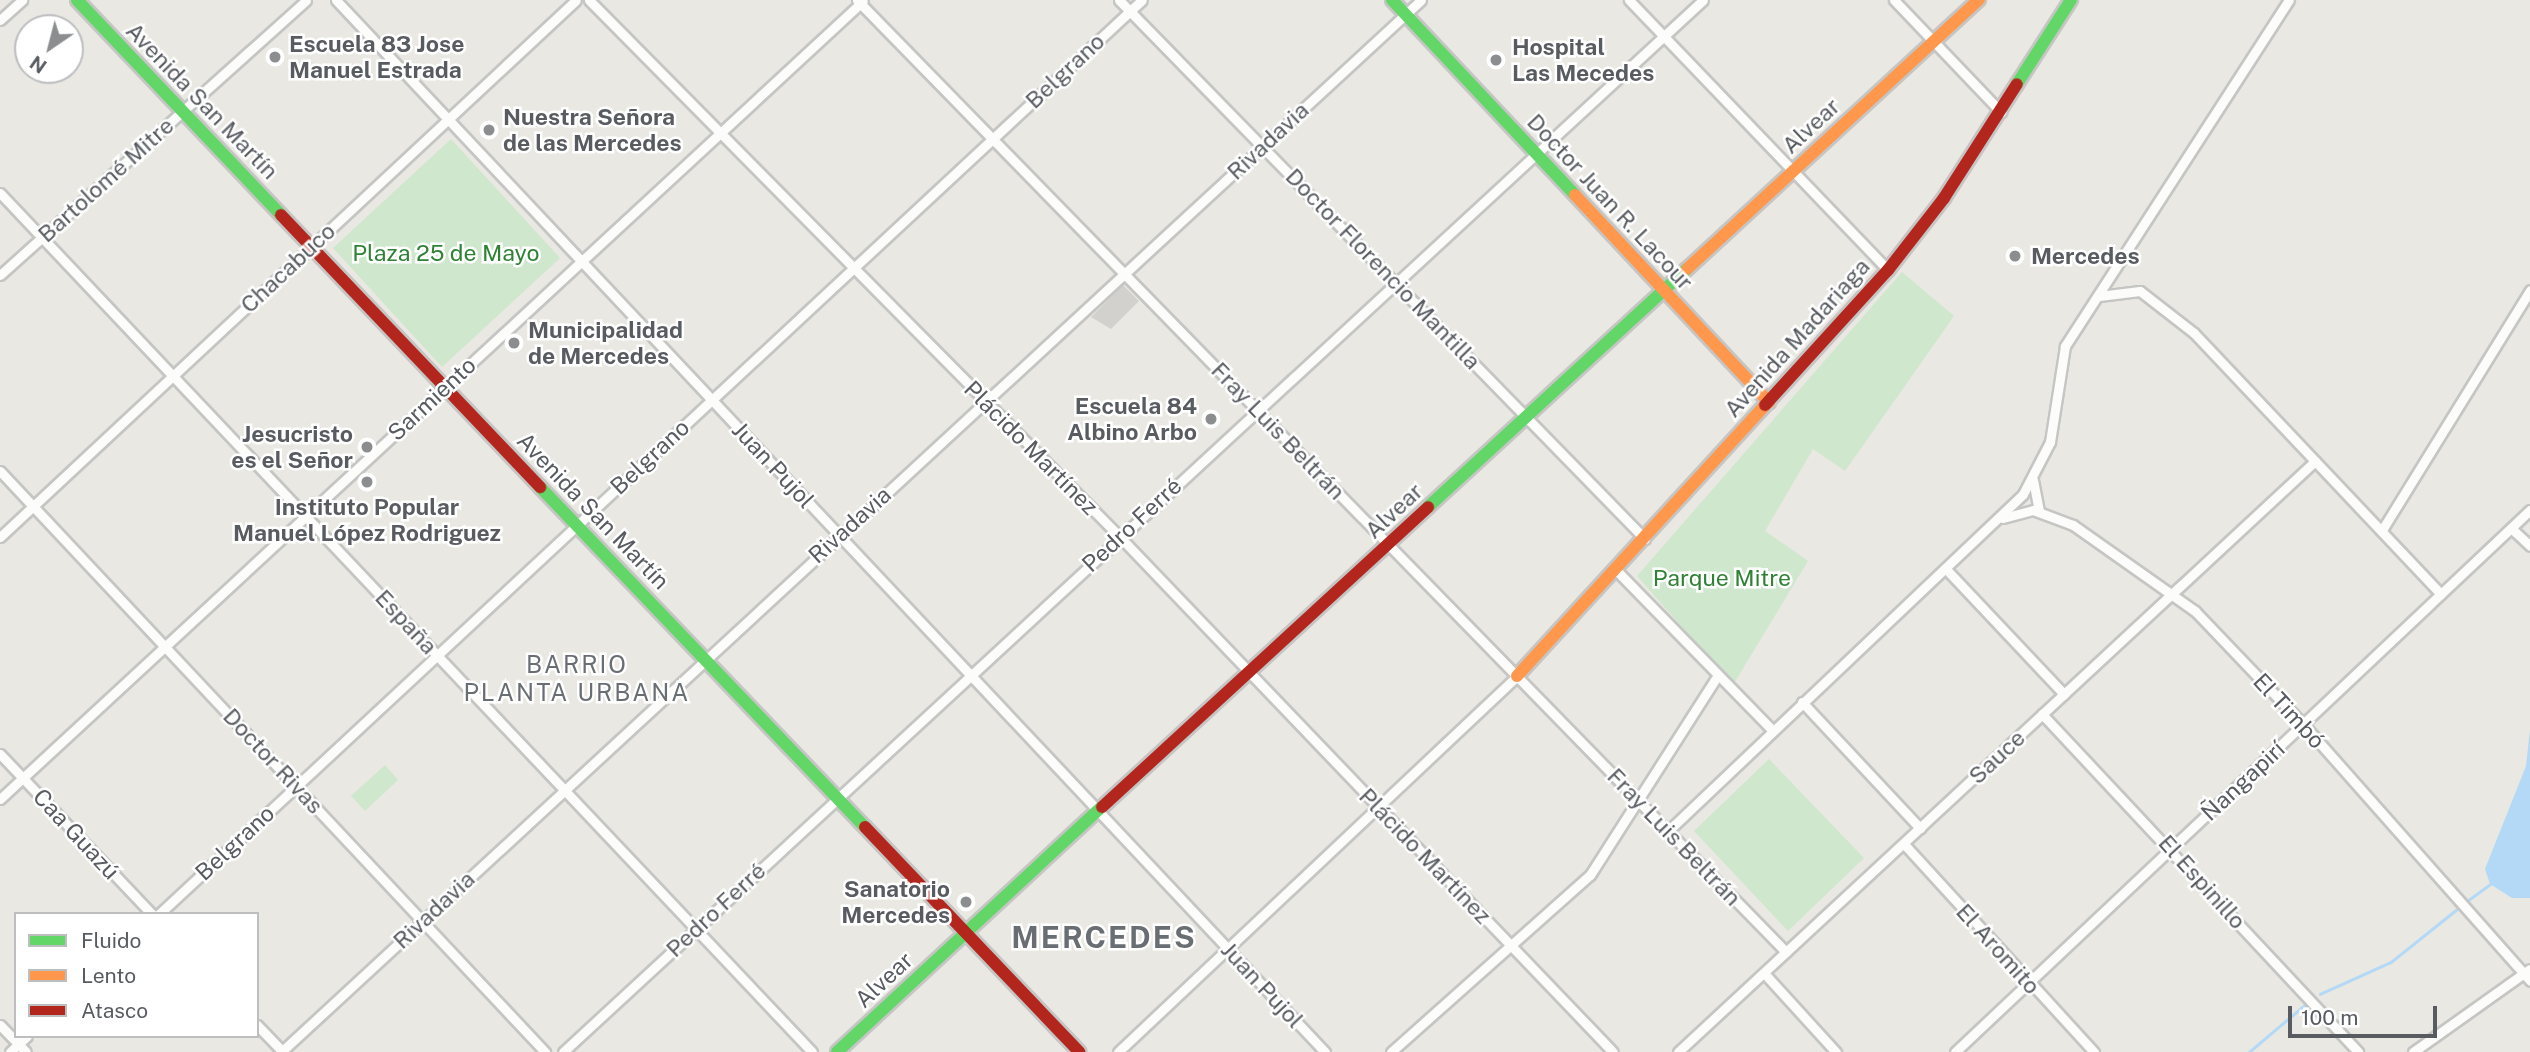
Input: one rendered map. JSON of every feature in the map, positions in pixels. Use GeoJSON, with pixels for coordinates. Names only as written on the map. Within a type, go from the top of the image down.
{"type":"FeatureCollection","features":[{"type":"Feature","properties":{"kind":"street"},"geometry":{"type":"LineString","coordinates":[[0,20],[22,0]]}},
{"type":"Feature","properties":{"kind":"street","name":"Avenida San Martín"},"geometry":{"type":"LineString","coordinates":[[77,0],[1079,1052]]}},
{"type":"Feature","properties":{"kind":"street","name":"Bartolomé Mitre"},"geometry":{"type":"LineString","coordinates":[[0,275],[306,0]]}},
{"type":"Feature","properties":{"kind":"street","name":"Juan Pujol"},"geometry":{"type":"LineString","coordinates":[[336,0],[1325,1052]]}},
{"type":"Feature","properties":{"kind":"street","name":"Chacabuco"},"geometry":{"type":"LineString","coordinates":[[0,537],[576,0]]}},
{"type":"Feature","properties":{"kind":"street","name":"Plácido Martínez"},"geometry":{"type":"LineString","coordinates":[[589,0],[851,270],[1119,537],[1613,1052]]}},
{"type":"Feature","properties":{"kind":"street","name":"Doctor Florencio Mantilla"},"geometry":{"type":"LineString","coordinates":[[1119,0],[1645,539]]}},
{"type":"Feature","properties":{"kind":"street","name":"Belgrano"},"geometry":{"type":"LineString","coordinates":[[161,912],[1142,0]]}},
{"type":"Feature","properties":{"kind":"street","name":"Doctor Juan R. Lacour"},"geometry":{"type":"LineString","coordinates":[[1392,0],[1769,402]]}},
{"type":"Feature","properties":{"kind":"street","name":"Rivadavia"},"geometry":{"type":"LineString","coordinates":[[282,1052],[704,658],[985,403],[1421,0]]}},
{"type":"Feature","properties":{"kind":"street"},"geometry":{"type":"LineString","coordinates":[[1629,0],[1888,270]]}},
{"type":"Feature","properties":{"kind":"street","name":"Pedro Ferré"},"geometry":{"type":"LineString","coordinates":[[564,1052],[1703,0]]}},
{"type":"Feature","properties":{"kind":"street"},"geometry":{"type":"LineString","coordinates":[[1894,0],[2001,112]]}},
{"type":"Feature","properties":{"kind":"street","name":"Alvear"},"geometry":{"type":"LineString","coordinates":[[837,1052],[1979,0]]}},
{"type":"Feature","properties":{"kind":"street","name":"Avenida Madariaga"},"geometry":{"type":"LineString","coordinates":[[1517,676],[1617,571],[1888,270],[1944,198],[2071,0]]}},
{"type":"Feature","properties":{"kind":"street"},"geometry":{"type":"LineString","coordinates":[[1668,831],[1772,730],[2002,518],[2033,478],[2050,442],[2065,346],[2289,0]]}},
{"type":"Feature","properties":{"kind":"street","name":"Sarmiento"},"geometry":{"type":"LineString","coordinates":[[0,799],[861,1]]}},
{"type":"Feature","properties":{"kind":"street","name":"Fray Luis Beltrán"},"geometry":{"type":"LineString","coordinates":[[861,1],[1786,952]]}},
{"type":"Feature","properties":{"kind":"street","name":"España"},"geometry":{"type":"LineString","coordinates":[[0,193],[812,1052]]}},
{"type":"Feature","properties":{"kind":"street"},"geometry":{"type":"LineString","coordinates":[[2382,530],[2530,290]]}},
{"type":"Feature","properties":{"kind":"street"},"geometry":{"type":"LineString","coordinates":[[2099,296],[2140,291],[2156,300],[2382,530],[2441,594]]}},
{"type":"Feature","properties":{"kind":"street","name":"Sauce"},"geometry":{"type":"LineString","coordinates":[[1678,1052],[2315,461]]}},
{"type":"Feature","properties":{"kind":"street","name":"Doctor Rivas"},"geometry":{"type":"LineString","coordinates":[[0,471],[545,1052]]}},
{"type":"Feature","properties":{"kind":"street"},"geometry":{"type":"LineString","coordinates":[[2033,478],[2039,512]]}},
{"type":"Feature","properties":{"kind":"street","name":"El Timbó"},"geometry":{"type":"LineString","coordinates":[[2002,518],[2025,509],[2073,525],[2172,593],[2303,724],[2528,975]]}},
{"type":"Feature","properties":{"kind":"street","name":"Ñangapirí"},"geometry":{"type":"LineString","coordinates":[[1955,1052],[2530,510]]}},
{"type":"Feature","properties":{"kind":"street"},"geometry":{"type":"LineString","coordinates":[[2511,528],[2530,547]]}},
{"type":"Feature","properties":{"kind":"street"},"geometry":{"type":"LineString","coordinates":[[1946,569],[2064,694]]}},
{"type":"Feature","properties":{"kind":"street"},"geometry":{"type":"LineString","coordinates":[[1617,571],[1716,678],[1772,730]]}},
{"type":"Feature","properties":{"kind":"street"},"geometry":{"type":"LineString","coordinates":[[1118,1052],[1381,809],[1517,676]]}},
{"type":"Feature","properties":{"kind":"street"},"geometry":{"type":"LineString","coordinates":[[1391,1052],[1590,875],[1716,678]]}},
{"type":"Feature","properties":{"kind":"street"},"geometry":{"type":"LineString","coordinates":[[1802,702],[1920,828]]}},
{"type":"Feature","properties":{"kind":"street","name":"El Espinillo"},"geometry":{"type":"LineString","coordinates":[[2042,714],[2172,848],[2358,1052]]}},
{"type":"Feature","properties":{"kind":"street","name":"Caa Guazú"},"geometry":{"type":"LineString","coordinates":[[0,754],[150,912]]}},
{"type":"Feature","properties":{"kind":"street","name":"El Aromito"},"geometry":{"type":"LineString","coordinates":[[1904,844],[2028,983],[2094,1052]]}},
{"type":"Feature","properties":{"kind":"street"},"geometry":{"type":"LineString","coordinates":[[1764,973],[1836,1052]]}},
{"type":"Feature","properties":{"kind":"street"},"geometry":{"type":"LineString","coordinates":[[2413,1052],[2528,975]]}},
{"type":"Feature","properties":{"kind":"street"},"geometry":{"type":"LineString","coordinates":[[0,1025],[26,1052]]}},
{"type":"Feature","properties":{"kind":"street"},"geometry":{"type":"LineString","coordinates":[[259,1027],[282,1052]]}},
{"type":"Feature","properties":{"kind":"street"},"geometry":{"type":"LineString","coordinates":[[10,1052],[25,1038]]}},
{"type":"Feature","properties":{"kind":"green space","name":"Plaza 25 de Mayo"},"geometry":{"type":"Polygon","coordinates":[[[451,139],[560,258],[442,367],[333,248],[451,139]]]}},
{"type":"Feature","properties":{"kind":"green space","name":"Parque Mitre"},"geometry":{"type":"Polygon","coordinates":[[[1902,272],[1954,316],[1845,471],[1813,449],[1765,531],[1808,561],[1733,685],[1637,576],[1902,272]]]}},
{"type":"Feature","properties":{"kind":"green space"},"geometry":{"type":"Polygon","coordinates":[[[1769,759],[1864,858],[1788,931],[1694,831],[1769,759]]]}},
{"type":"Feature","properties":{"kind":"green space"},"geometry":{"type":"Polygon","coordinates":[[[385,765],[398,780],[365,811],[351,796],[385,765]]]}},
{"type":"Feature","properties":{"kind":"water"},"geometry":{"type":"Polygon","coordinates":[[[2530,729],[2530,898],[2512,898],[2490,884],[2485,869],[2526,766],[2530,729]]]}},
{"type":"Feature","properties":{"kind":"building"},"geometry":{"type":"Polygon","coordinates":[[[1123,285],[1139,301],[1111,329],[1091,317],[1123,285]]]}},
{"type":"Feature","properties":{"kind":"waterway"},"geometry":{"type":"LineString","coordinates":[[2467,901],[2490,884]]}},
{"type":"Feature","properties":{"kind":"waterway"},"geometry":{"type":"LineString","coordinates":[[2320,994],[2391,962],[2456,910]]}},
{"type":"Feature","properties":{"kind":"waterway"},"geometry":{"type":"LineString","coordinates":[[2249,1052],[2307,1003]]}},
{"type":"Feature","properties":{"kind":"traffic: fast"},"geometry":{"type":"LineString","coordinates":[[77,0],[281,215]]}},
{"type":"Feature","properties":{"kind":"traffic: fast"},"geometry":{"type":"LineString","coordinates":[[1392,0],[1575,195]]}},
{"type":"Feature","properties":{"kind":"traffic: fast"},"geometry":{"type":"LineString","coordinates":[[2017,84],[2071,0]]}},
{"type":"Feature","properties":{"kind":"traffic: fast"},"geometry":{"type":"LineString","coordinates":[[1428,507],[1687,269]]}},
{"type":"Feature","properties":{"kind":"traffic: fast"},"geometry":{"type":"LineString","coordinates":[[540,487],[865,827]]}},
{"type":"Feature","properties":{"kind":"traffic: fast"},"geometry":{"type":"LineString","coordinates":[[837,1052],[1102,807]]}},
{"type":"Feature","properties":{"kind":"traffic: slow"},"geometry":{"type":"LineString","coordinates":[[1687,269],[1979,0]]}},
{"type":"Feature","properties":{"kind":"traffic: slow"},"geometry":{"type":"LineString","coordinates":[[1575,195],[1769,402]]}},
{"type":"Feature","properties":{"kind":"traffic: slow"},"geometry":{"type":"LineString","coordinates":[[1517,676],[1765,405]]}},
{"type":"Feature","properties":{"kind":"traffic: jam"},"geometry":{"type":"LineString","coordinates":[[1765,405],[1888,270],[1944,198],[2017,84]]}},
{"type":"Feature","properties":{"kind":"traffic: jam"},"geometry":{"type":"LineString","coordinates":[[281,215],[540,487]]}},
{"type":"Feature","properties":{"kind":"traffic: jam"},"geometry":{"type":"LineString","coordinates":[[1102,807],[1428,507]]}},
{"type":"Feature","properties":{"kind":"traffic: jam"},"geometry":{"type":"LineString","coordinates":[[865,827],[1079,1052]]}},
{"type":"Feature","properties":{"kind":"place","name":"Escuela 83 Jose Manuel Estrada"},"geometry":{"type":"Point","coordinates":[275,57]}},
{"type":"Feature","properties":{"kind":"place","name":"Hospital Las Mecedes"},"geometry":{"type":"Point","coordinates":[1496,60]}},
{"type":"Feature","properties":{"kind":"place","name":"Nuestra Señora de las Mercedes"},"geometry":{"type":"Point","coordinates":[489,130]}},
{"type":"Feature","properties":{"kind":"place","name":"Mercedes"},"geometry":{"type":"Point","coordinates":[2015,256]}},
{"type":"Feature","properties":{"kind":"place","name":"Municipalidad de Mercedes"},"geometry":{"type":"Point","coordinates":[514,343]}},
{"type":"Feature","properties":{"kind":"place","name":"Escuela 84 Albino Arbo"},"geometry":{"type":"Point","coordinates":[1211,419]}},
{"type":"Feature","properties":{"kind":"place","name":"Jesucristo es el Señor"},"geometry":{"type":"Point","coordinates":[367,447]}},
{"type":"Feature","properties":{"kind":"place","name":"Instituto Popular Manuel López Rodriguez"},"geometry":{"type":"Point","coordinates":[367,482]}},
{"type":"Feature","properties":{"kind":"place","name":"Sanatorio Mercedes"},"geometry":{"type":"Point","coordinates":[966,902]}},
{"type":"Feature","properties":{"kind":"district","name":"BARRIO PLANTA URBANA"},"geometry":{"type":"Point","coordinates":[577,679]}},
{"type":"Feature","properties":{"kind":"district","name":"MERCEDES"},"geometry":{"type":"Point","coordinates":[1104,937]}}]}
